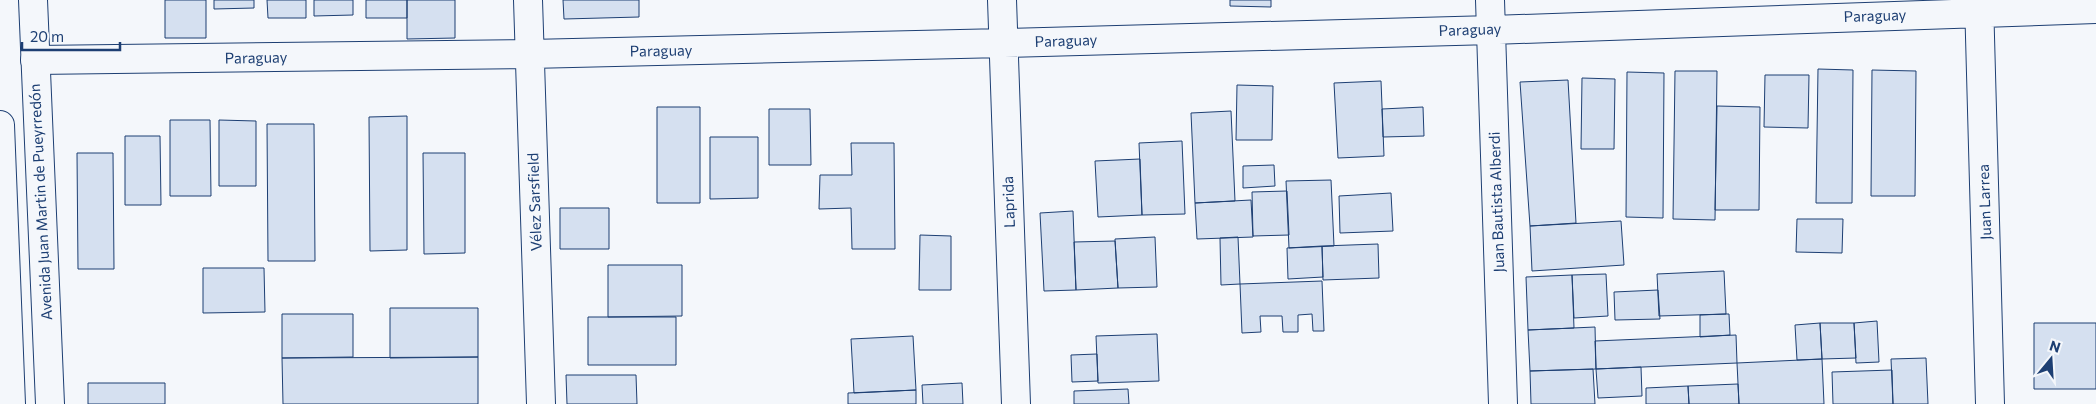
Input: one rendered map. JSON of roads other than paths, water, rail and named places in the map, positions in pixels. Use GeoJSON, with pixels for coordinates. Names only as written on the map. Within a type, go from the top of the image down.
{"type":"FeatureCollection","features":[{"type":"Feature","properties":{"kind":"street","name":"Avenida Juan Martin de Pueyrredón"},"geometry":{"type":"LineString","coordinates":[[33,0],[50,404]]}},
{"type":"Feature","properties":{"kind":"street","name":"Vélez Sarsfield"},"geometry":{"type":"LineString","coordinates":[[528,0],[541,404]]}},
{"type":"Feature","properties":{"kind":"street","name":"Laprida"},"geometry":{"type":"LineString","coordinates":[[1002,0],[1016,404]]}},
{"type":"Feature","properties":{"kind":"street","name":"Juan Bautista Alberdi"},"geometry":{"type":"LineString","coordinates":[[1490,0],[1503,404]]}},
{"type":"Feature","properties":{"kind":"street","name":"Paraguay"},"geometry":{"type":"LineString","coordinates":[[35,60],[530,54],[1492,30],[1979,6],[2096,10]]}},
{"type":"Feature","properties":{"kind":"street","name":"Juan Larrea"},"geometry":{"type":"LineString","coordinates":[[1979,6],[1990,404]]}},
{"type":"Feature","properties":{"kind":"street"},"geometry":{"type":"LineString","coordinates":[[0,125],[11,404]]}}]}
